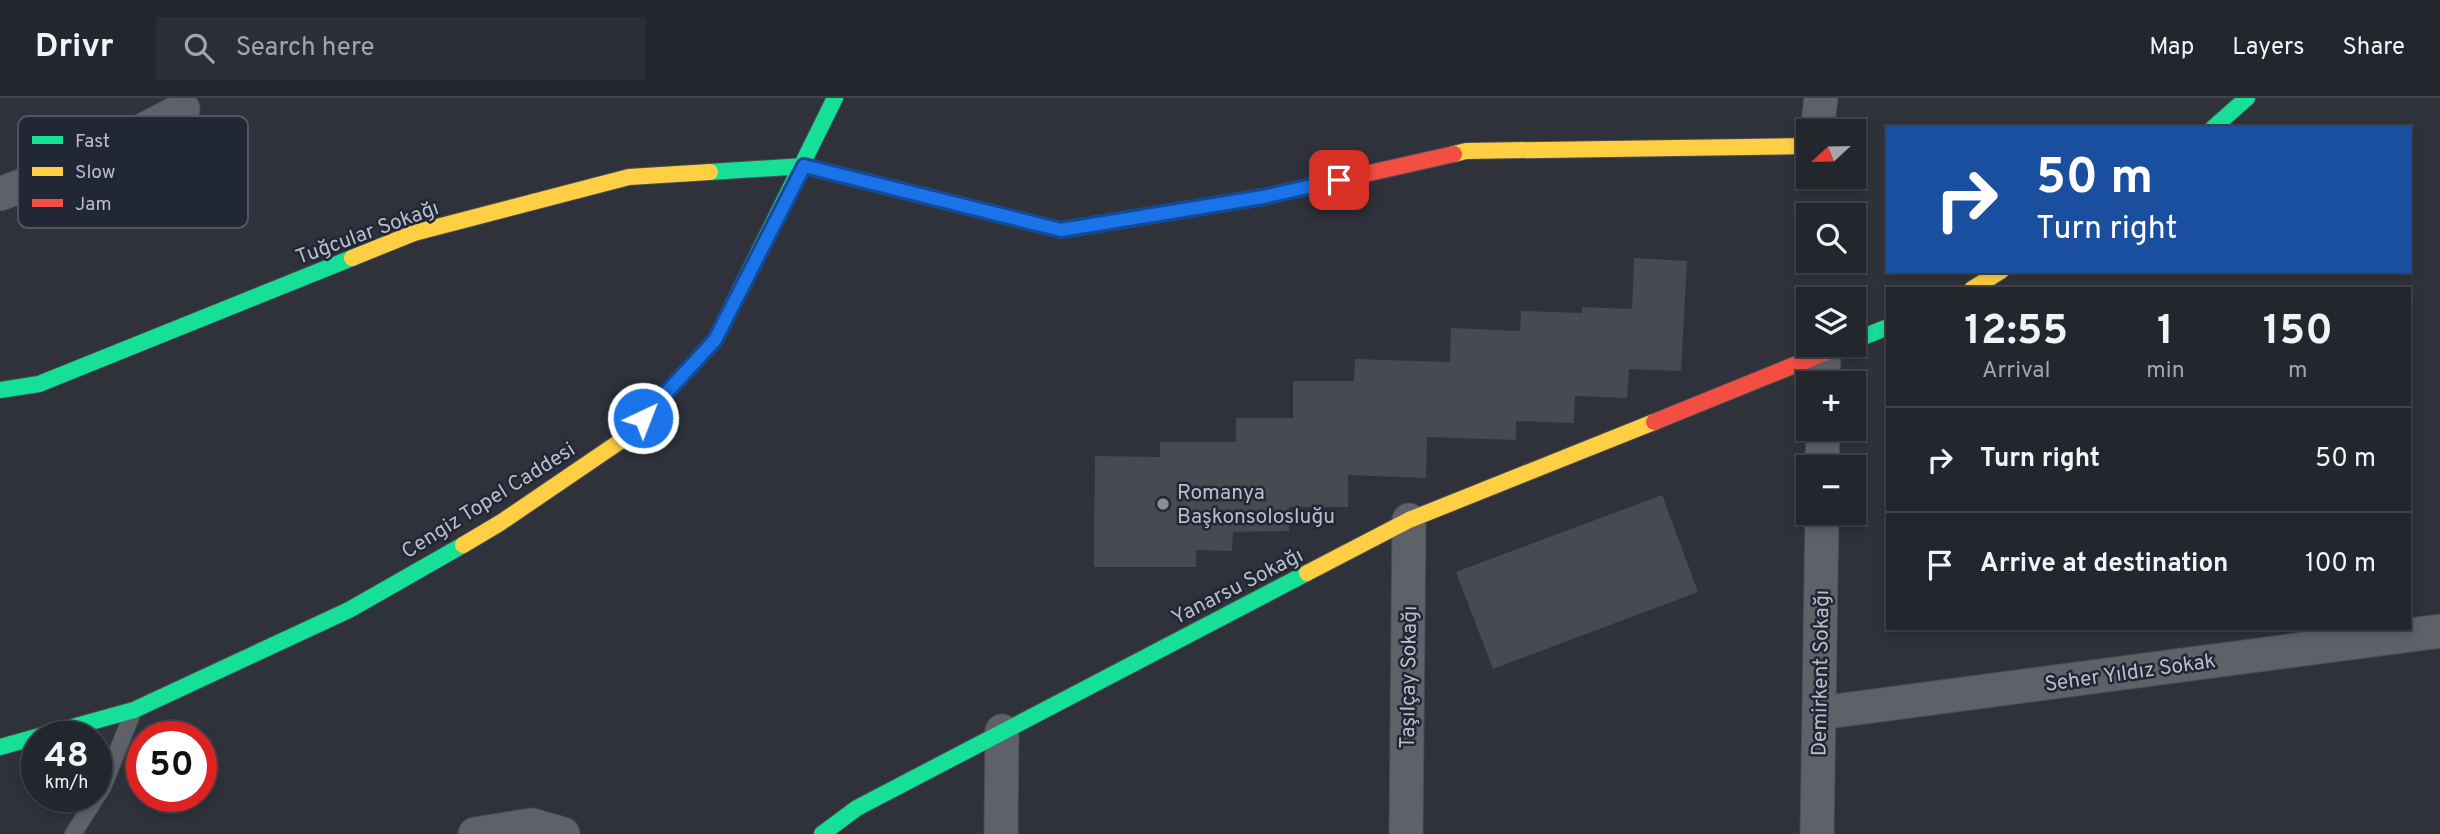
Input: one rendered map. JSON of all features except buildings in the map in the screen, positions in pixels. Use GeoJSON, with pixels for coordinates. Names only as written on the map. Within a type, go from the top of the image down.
{"type":"FeatureCollection","features":[{"type":"Feature","properties":{"kind":"street","name":"Cengiz Topel Caddesi"},"geometry":{"type":"LineString","coordinates":[[0,747],[134,710],[349,610],[500,523],[625,438],[715,340],[804,166],[835,98]]}},
{"type":"Feature","properties":{"kind":"street"},"geometry":{"type":"LineString","coordinates":[[1818,119],[1821,98]]}},
{"type":"Feature","properties":{"kind":"street"},"geometry":{"type":"LineString","coordinates":[[2215,126],[2247,98]]}},
{"type":"Feature","properties":{"kind":"street"},"geometry":{"type":"LineString","coordinates":[[170,116],[183,109]]}},
{"type":"Feature","properties":{"kind":"street","name":"Tuğcular Sokağı"},"geometry":{"type":"LineString","coordinates":[[0,390],[39,384],[414,233],[628,177],[804,166],[1061,230],[1263,197],[1466,151],[1796,146]]}},
{"type":"Feature","properties":{"kind":"street"},"geometry":{"type":"LineString","coordinates":[[0,194],[18,187]]}},
{"type":"Feature","properties":{"kind":"street"},"geometry":{"type":"LineString","coordinates":[[1975,287],[1998,273]]}},
{"type":"Feature","properties":{"kind":"street","name":"Yanarsu Sokağı"},"geometry":{"type":"LineString","coordinates":[[1866,339],[1886,328]]}},
{"type":"Feature","properties":{"kind":"street","name":"Yanarsu Sokağı"},"geometry":{"type":"LineString","coordinates":[[822,834],[857,808],[1409,520],[1833,357]]}},
{"type":"Feature","properties":{"kind":"street","name":"Taşılçay Sokağı"},"geometry":{"type":"LineString","coordinates":[[1406,834],[1409,520]]}},
{"type":"Feature","properties":{"kind":"street","name":"Demirkent Sokağı"},"geometry":{"type":"LineString","coordinates":[[1817,834],[1822,525]]}},
{"type":"Feature","properties":{"kind":"street","name":"Seher Yıldız Sokak"},"geometry":{"type":"LineString","coordinates":[[1819,713],[2440,631]]}},
{"type":"Feature","properties":{"kind":"street"},"geometry":{"type":"LineString","coordinates":[[1001,834],[1002,731]]}},
{"type":"Feature","properties":{"kind":"street"},"geometry":{"type":"LineString","coordinates":[[475,834],[532,825],[563,834]]}},
{"type":"Feature","properties":{"kind":"lane"},"geometry":{"type":"LineString","coordinates":[[73,834],[103,787],[134,710]]}},
{"type":"Feature","properties":{"kind":"traffic: fast"},"geometry":{"type":"LineString","coordinates":[[734,302],[835,98]]}},
{"type":"Feature","properties":{"kind":"traffic: fast"},"geometry":{"type":"LineString","coordinates":[[2215,126],[2247,98]]}},
{"type":"Feature","properties":{"kind":"traffic: fast"},"geometry":{"type":"LineString","coordinates":[[710,172],[804,166],[1005,216]]}},
{"type":"Feature","properties":{"kind":"traffic: fast"},"geometry":{"type":"LineString","coordinates":[[0,390],[39,384],[352,258]]}},
{"type":"Feature","properties":{"kind":"traffic: fast"},"geometry":{"type":"LineString","coordinates":[[1866,336],[1886,328]]}},
{"type":"Feature","properties":{"kind":"traffic: fast"},"geometry":{"type":"LineString","coordinates":[[0,747],[134,710],[349,610],[463,545]]}},
{"type":"Feature","properties":{"kind":"traffic: fast"},"geometry":{"type":"LineString","coordinates":[[822,834],[857,808],[1307,573]]}},
{"type":"Feature","properties":{"kind":"traffic: slow"},"geometry":{"type":"LineString","coordinates":[[1454,154],[1466,151],[1796,146]]}},
{"type":"Feature","properties":{"kind":"traffic: slow"},"geometry":{"type":"LineString","coordinates":[[352,258],[414,233],[629,177],[710,172]]}},
{"type":"Feature","properties":{"kind":"traffic: slow"},"geometry":{"type":"LineString","coordinates":[[1975,287],[1998,273]]}},
{"type":"Feature","properties":{"kind":"traffic: slow"},"geometry":{"type":"LineString","coordinates":[[463,545],[625,438],[715,340],[734,302]]}},
{"type":"Feature","properties":{"kind":"traffic: slow"},"geometry":{"type":"LineString","coordinates":[[1307,573],[1409,520],[1654,422]]}},
{"type":"Feature","properties":{"kind":"traffic: jam"},"geometry":{"type":"LineString","coordinates":[[1005,216],[1061,230],[1263,197],[1454,154]]}},
{"type":"Feature","properties":{"kind":"traffic: jam"},"geometry":{"type":"LineString","coordinates":[[1654,422],[1814,357]]}},
{"type":"Feature","properties":{"kind":"place","name":"Romanya Başkonsolosluğu"},"geometry":{"type":"Point","coordinates":[1163,504]}},
{"type":"Feature","properties":{"kind":"route"},"geometry":{"type":"LineString","coordinates":[[643,418],[715,340],[804,166],[1061,230],[1263,197],[1339,180]]}}]}
